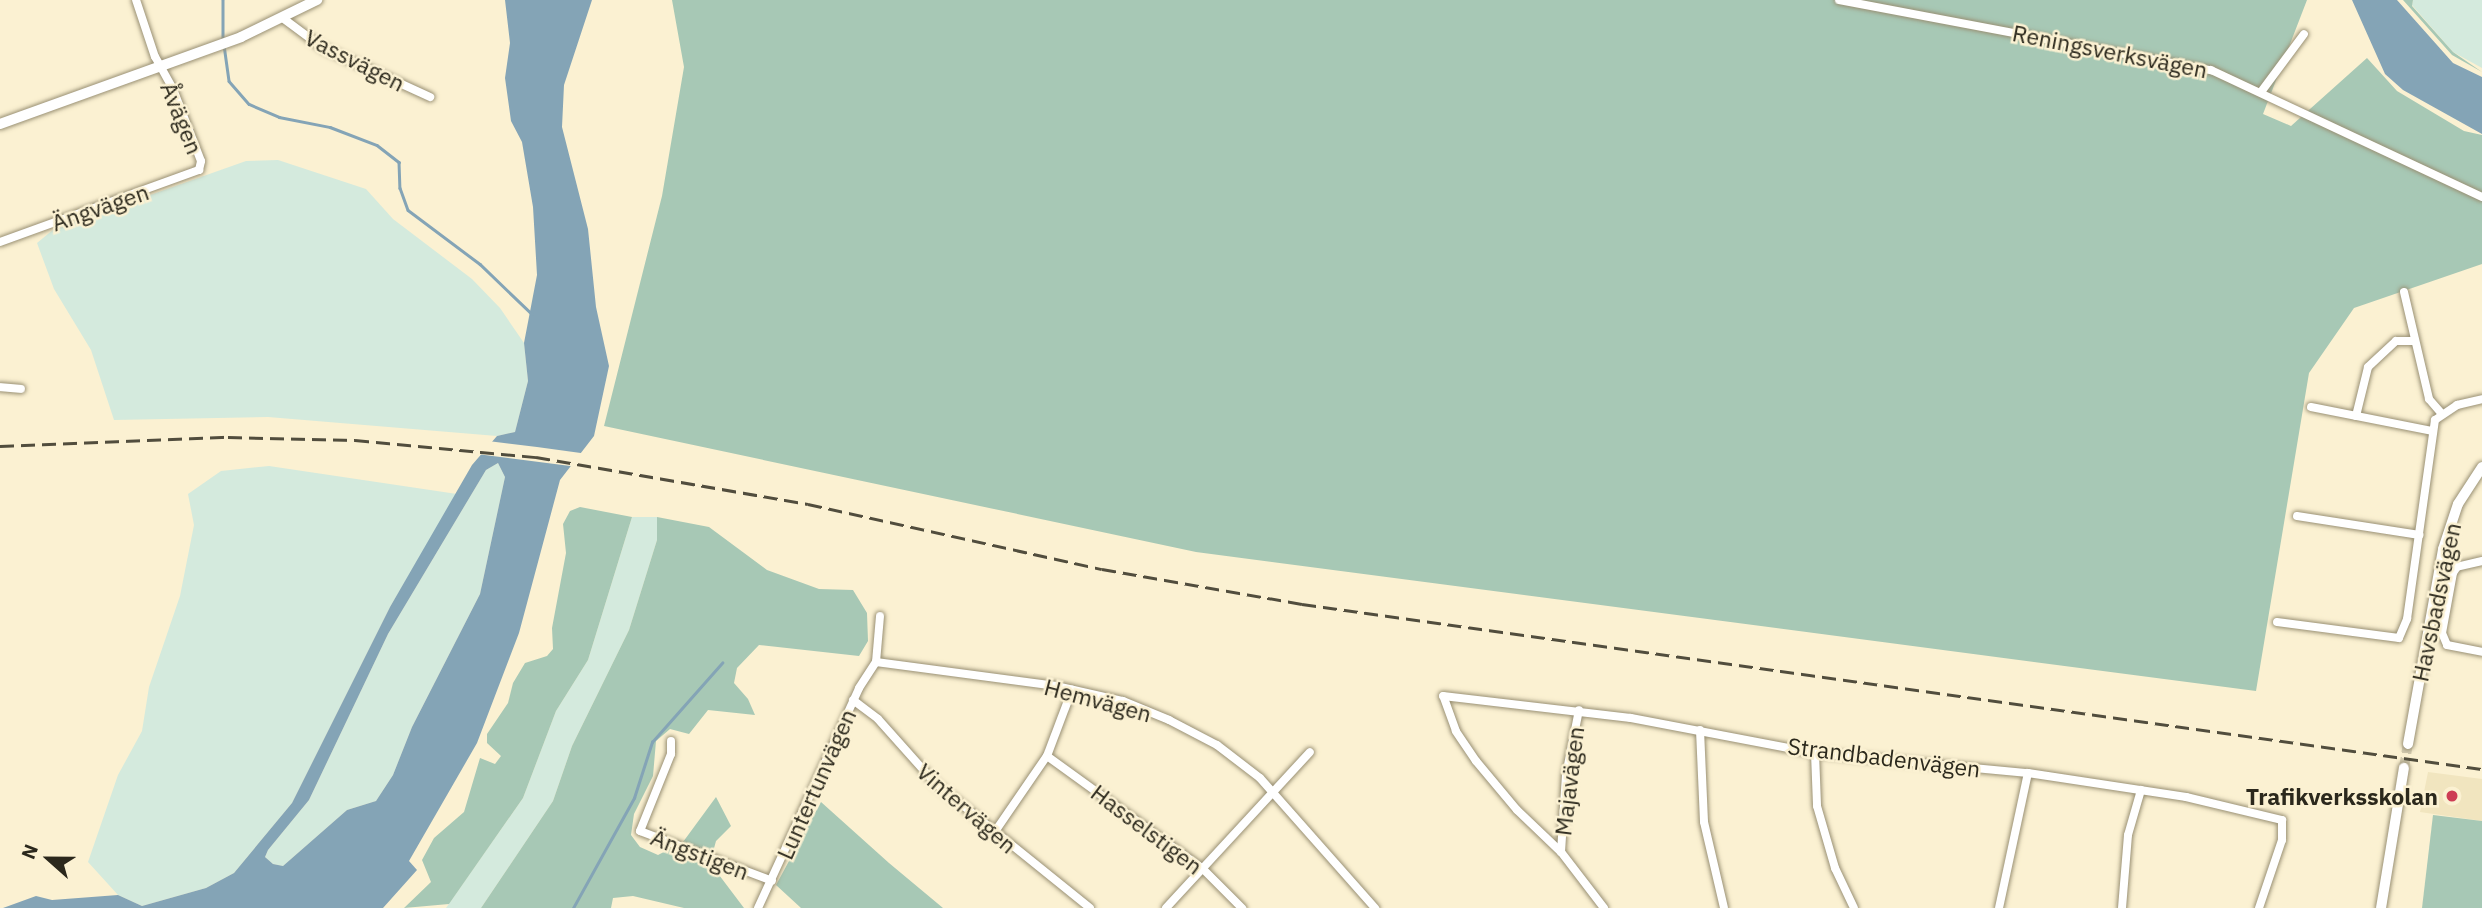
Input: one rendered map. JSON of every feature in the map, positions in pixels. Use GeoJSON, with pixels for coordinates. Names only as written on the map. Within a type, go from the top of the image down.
{"type":"FeatureCollection","features":[{"type":"Feature","properties":{"kind":"street","name":"Åvägen"},"geometry":{"type":"LineString","coordinates":[[136,0],[159,67],[173,89],[201,161],[199,170]]}},
{"type":"Feature","properties":{"kind":"street"},"geometry":{"type":"LineString","coordinates":[[0,124],[241,37],[284,19],[317,0]]}},
{"type":"Feature","properties":{"kind":"street","name":"Reningsverksvägen"},"geometry":{"type":"LineString","coordinates":[[1839,0],[2196,66],[2261,92],[2482,197]]}},
{"type":"Feature","properties":{"kind":"street","name":"Vassvägen"},"geometry":{"type":"LineString","coordinates":[[284,19],[309,41],[430,97]]}},
{"type":"Feature","properties":{"kind":"street"},"geometry":{"type":"LineString","coordinates":[[2261,92],[2304,34]]}},
{"type":"Feature","properties":{"kind":"street","name":"Ängvägen"},"geometry":{"type":"LineString","coordinates":[[0,242],[199,170]]}},
{"type":"Feature","properties":{"kind":"street"},"geometry":{"type":"LineString","coordinates":[[2404,292],[2428,399],[2441,413]]}},
{"type":"Feature","properties":{"kind":"street"},"geometry":{"type":"LineString","coordinates":[[2356,416],[2368,367],[2396,341],[2413,341]]}},
{"type":"Feature","properties":{"kind":"street"},"geometry":{"type":"LineString","coordinates":[[0,387],[21,389]]}},
{"type":"Feature","properties":{"kind":"street"},"geometry":{"type":"LineString","coordinates":[[2277,622],[2399,639],[2407,619],[2432,431],[2441,413],[2482,399]]}},
{"type":"Feature","properties":{"kind":"street"},"geometry":{"type":"LineString","coordinates":[[2311,407],[2432,431]]}},
{"type":"Feature","properties":{"kind":"street","name":"Havsbadsvägen"},"geometry":{"type":"LineString","coordinates":[[2408,744],[2443,549],[2458,504],[2482,467]]}},
{"type":"Feature","properties":{"kind":"street"},"geometry":{"type":"LineString","coordinates":[[2297,516],[2420,535]]}},
{"type":"Feature","properties":{"kind":"street"},"geometry":{"type":"LineString","coordinates":[[2482,561],[2457,567],[2452,573],[2442,633],[2447,645],[2482,652]]}},
{"type":"Feature","properties":{"kind":"street"},"geometry":{"type":"LineString","coordinates":[[876,662],[880,616]]}},
{"type":"Feature","properties":{"kind":"street","name":"Hemvägen"},"geometry":{"type":"LineString","coordinates":[[876,662],[921,665],[1124,701],[1187,729],[1234,757],[1274,791],[1375,908]]}},
{"type":"Feature","properties":{"kind":"street","name":"Luntertunvägen"},"geometry":{"type":"LineString","coordinates":[[758,908],[853,700],[876,662]]}},
{"type":"Feature","properties":{"kind":"street"},"geometry":{"type":"LineString","coordinates":[[994,832],[1047,756],[1072,690]]}},
{"type":"Feature","properties":{"kind":"street","name":"Strandbadenvägen"},"geometry":{"type":"LineString","coordinates":[[1561,852],[1517,810],[1476,761],[1456,731],[1443,696],[1579,710],[1815,753],[2028,773],[2141,790],[2282,820],[2282,840],[2259,908]]}},
{"type":"Feature","properties":{"kind":"street","name":"Vintervägen"},"geometry":{"type":"LineString","coordinates":[[853,700],[878,719],[935,783],[1090,908]]}},
{"type":"Feature","properties":{"kind":"street","name":"Majavägen"},"geometry":{"type":"LineString","coordinates":[[1561,852],[1566,775],[1579,710]]}},
{"type":"Feature","properties":{"kind":"street"},"geometry":{"type":"LineString","coordinates":[[1700,730],[1704,822],[1724,908]]}},
{"type":"Feature","properties":{"kind":"street","name":"Ängstigen"},"geometry":{"type":"LineString","coordinates":[[671,741],[667,767],[639,830],[772,881]]}},
{"type":"Feature","properties":{"kind":"street"},"geometry":{"type":"LineString","coordinates":[[1166,908],[1310,752]]}},
{"type":"Feature","properties":{"kind":"street"},"geometry":{"type":"LineString","coordinates":[[1815,753],[1817,806],[1835,868],[1854,908]]}},
{"type":"Feature","properties":{"kind":"street","name":"Hasselstigen"},"geometry":{"type":"LineString","coordinates":[[1047,756],[1202,868],[1242,908]]}},
{"type":"Feature","properties":{"kind":"street"},"geometry":{"type":"LineString","coordinates":[[2381,908],[2404,768]]}},
{"type":"Feature","properties":{"kind":"street"},"geometry":{"type":"LineString","coordinates":[[1999,908],[2028,773]]}},
{"type":"Feature","properties":{"kind":"street"},"geometry":{"type":"LineString","coordinates":[[2122,908],[2128,835],[2141,790]]}},
{"type":"Feature","properties":{"kind":"street"},"geometry":{"type":"LineString","coordinates":[[1561,852],[1604,908]]}},
{"type":"Feature","properties":{"kind":"shaded area","name":"Trafikverksskolan"},"geometry":{"type":"Polygon","coordinates":[[[2428,772],[2482,779],[2482,821],[2420,812],[2428,772]]]}},
{"type":"Feature","properties":{"kind":"green space"},"geometry":{"type":"Polygon","coordinates":[[[672,0],[2307,0],[2263,114],[2291,126],[2367,58],[2397,91],[2464,131],[2482,135],[2482,264],[2354,308],[2309,373],[2256,691],[1196,552],[604,426],[662,196],[684,67],[672,0]]]}},
{"type":"Feature","properties":{"kind":"green space"},"geometry":{"type":"Polygon","coordinates":[[[2403,0],[2413,0],[2412,6],[2453,52],[2482,72],[2452,55],[2403,0]]]}},
{"type":"Feature","properties":{"kind":"green space"},"geometry":{"type":"Polygon","coordinates":[[[2413,0],[2482,0],[2482,68],[2453,52],[2412,5],[2413,0]]]}},
{"type":"Feature","properties":{"kind":"green space"},"geometry":{"type":"Polygon","coordinates":[[[278,160],[366,189],[393,219],[472,279],[500,308],[524,343],[528,381],[515,432],[497,436],[268,417],[114,420],[91,350],[54,289],[37,243],[54,229],[246,161],[278,160]]]}},
{"type":"Feature","properties":{"kind":"green space"},"geometry":{"type":"Polygon","coordinates":[[[498,463],[505,477],[480,594],[412,727],[393,775],[376,801],[347,810],[283,866],[273,864],[265,857],[268,850],[309,800],[388,634],[486,470],[498,463]]]}},
{"type":"Feature","properties":{"kind":"green space"},"geometry":{"type":"Polygon","coordinates":[[[269,466],[457,494],[390,607],[292,803],[234,873],[206,888],[142,906],[118,895],[88,862],[118,775],[142,731],[149,687],[180,596],[194,525],[188,494],[221,471],[269,466]]]}},
{"type":"Feature","properties":{"kind":"green space"},"geometry":{"type":"Polygon","coordinates":[[[580,507],[632,517],[588,660],[556,711],[523,798],[449,904],[404,908],[431,882],[422,860],[434,838],[464,812],[480,758],[495,764],[501,756],[487,743],[487,734],[508,703],[513,683],[525,663],[547,656],[553,649],[552,628],[566,553],[563,524],[570,511],[580,507]]]}},
{"type":"Feature","properties":{"kind":"green space"},"geometry":{"type":"Polygon","coordinates":[[[632,517],[657,517],[657,540],[629,630],[572,746],[553,801],[481,908],[446,908],[523,798],[556,711],[588,660],[632,517]]]}},
{"type":"Feature","properties":{"kind":"green space"},"geometry":{"type":"Polygon","coordinates":[[[657,517],[709,527],[767,570],[819,589],[853,590],[867,613],[868,641],[859,656],[759,645],[737,668],[734,683],[748,699],[755,715],[708,710],[689,734],[670,729],[656,741],[653,776],[634,814],[631,835],[640,847],[658,855],[683,842],[716,797],[731,826],[716,841],[710,863],[744,908],[684,908],[633,896],[613,898],[611,908],[481,908],[553,801],[572,746],[629,630],[657,540],[657,517]]]}},
{"type":"Feature","properties":{"kind":"green space"},"geometry":{"type":"Polygon","coordinates":[[[821,802],[943,908],[801,908],[776,885],[821,802]]]}},
{"type":"Feature","properties":{"kind":"green space"},"geometry":{"type":"Polygon","coordinates":[[[2433,815],[2482,821],[2482,908],[2422,908],[2433,815]]]}},
{"type":"Feature","properties":{"kind":"water"},"geometry":{"type":"Polygon","coordinates":[[[505,0],[592,0],[564,85],[562,127],[588,229],[596,307],[609,366],[594,436],[560,480],[519,633],[477,743],[409,861],[417,870],[383,908],[3,908],[36,896],[52,900],[118,895],[142,906],[206,888],[234,873],[292,803],[390,607],[472,465],[497,436],[515,432],[528,381],[524,343],[537,275],[533,207],[522,142],[511,121],[505,78],[510,43],[505,0]],[[498,463],[486,470],[388,634],[309,800],[268,850],[265,857],[273,864],[283,866],[347,810],[376,801],[393,775],[412,727],[480,594],[505,477],[498,463]]]}},
{"type":"Feature","properties":{"kind":"water"},"geometry":{"type":"Polygon","coordinates":[[[2352,0],[2397,0],[2453,63],[2482,77],[2482,134],[2403,90],[2385,74],[2352,0]]]}},
{"type":"Feature","properties":{"kind":"pier"},"geometry":{"type":"Polygon","coordinates":[[[488,441],[588,454],[578,467],[477,454],[488,441]]]}},
{"type":"Feature","properties":{"kind":"waterway"},"geometry":{"type":"LineString","coordinates":[[223,0],[223,39]]}},
{"type":"Feature","properties":{"kind":"waterway"},"geometry":{"type":"LineString","coordinates":[[224,45],[229,81],[249,104],[279,117],[330,127],[377,145],[399,162],[400,188],[408,210],[480,264],[532,314]]}},
{"type":"Feature","properties":{"kind":"waterway"},"geometry":{"type":"LineString","coordinates":[[573,908],[634,798],[652,742],[722,663]]}},
{"type":"Feature","properties":{"kind":"tunnel"},"geometry":{"type":"LineString","coordinates":[[2404,768],[2408,744]]}},
{"type":"Feature","properties":{"kind":"railway"},"geometry":{"type":"LineString","coordinates":[[0,446],[228,437],[355,440],[536,457],[808,504],[1102,569],[1302,604],[2482,769]]}},
{"type":"Feature","properties":{"kind":"place","name":"Trafikverksskolan"},"geometry":{"type":"Point","coordinates":[2452,796]}}]}
